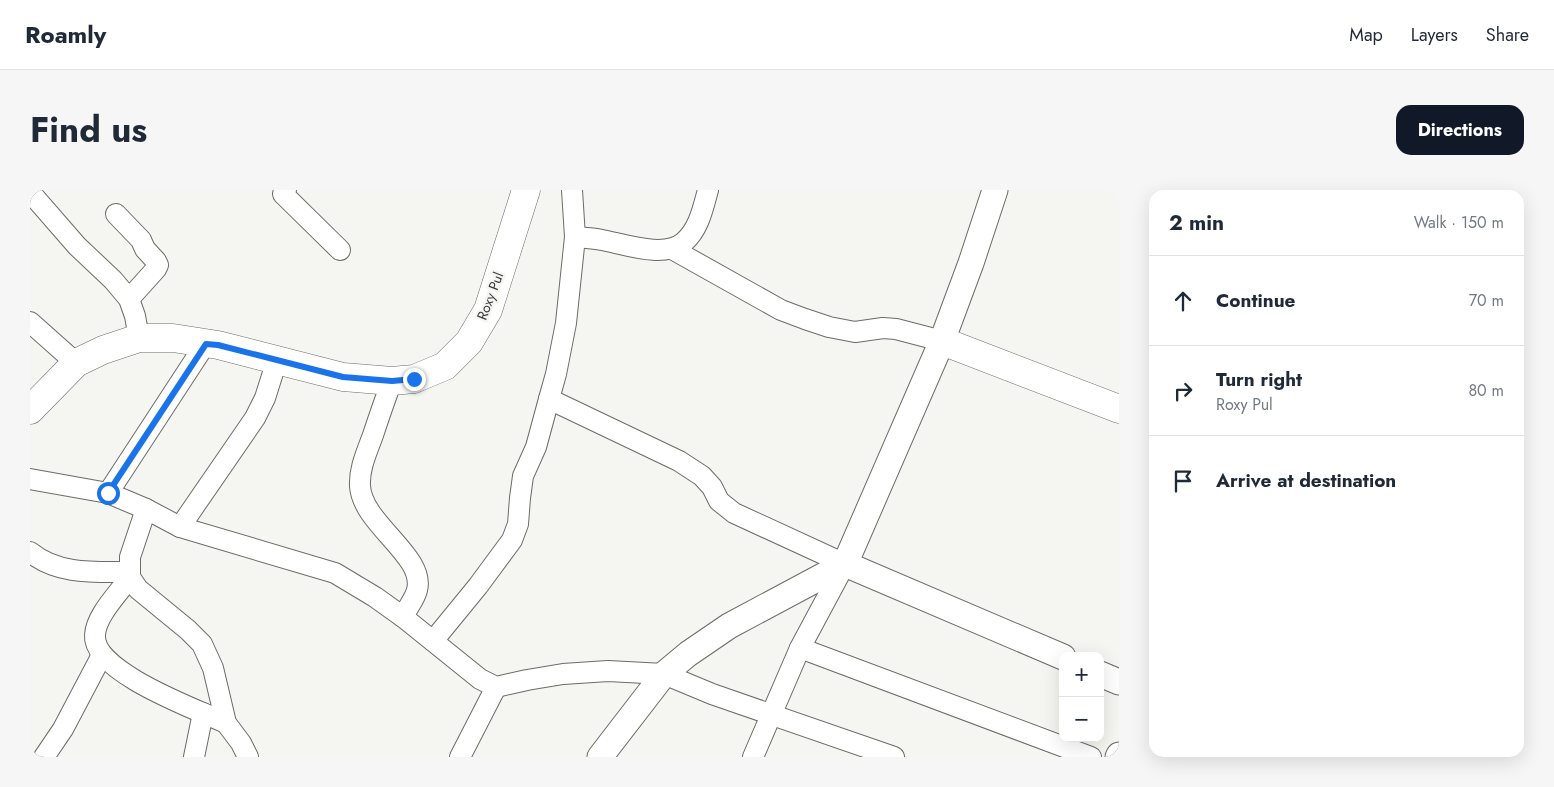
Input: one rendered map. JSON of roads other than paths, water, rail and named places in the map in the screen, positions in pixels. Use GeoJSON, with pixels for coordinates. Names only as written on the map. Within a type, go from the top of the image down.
{"type":"FeatureCollection","features":[{"type":"Feature","properties":{"kind":"main road","name":"Roxy Pul"},"geometry":{"type":"LineString","coordinates":[[30,410],[76,362],[103,350],[139,338],[173,338],[206,344],[343,377],[392,381],[414,379],[445,366],[469,342],[488,310],[524,192]]}},
{"type":"Feature","properties":{"kind":"main road"},"geometry":{"type":"LineString","coordinates":[[942,341],[1119,409]]}},
{"type":"Feature","properties":{"kind":"street"},"geometry":{"type":"LineString","coordinates":[[286,190],[283,194],[340,250]]}},
{"type":"Feature","properties":{"kind":"street"},"geometry":{"type":"LineString","coordinates":[[433,641],[478,586],[512,540],[518,524],[523,476],[536,447],[556,374],[566,323],[575,237],[572,190]]}},
{"type":"Feature","properties":{"kind":"street"},"geometry":{"type":"LineString","coordinates":[[575,237],[600,239],[658,250],[672,249],[684,243],[693,231],[708,190]]}},
{"type":"Feature","properties":{"kind":"street"},"geometry":{"type":"LineString","coordinates":[[753,757],[800,648],[845,564],[942,341],[971,263],[994,190]]}},
{"type":"Feature","properties":{"kind":"street"},"geometry":{"type":"LineString","coordinates":[[30,192],[77,246],[113,280],[129,299],[135,316],[139,338]]}},
{"type":"Feature","properties":{"kind":"street"},"geometry":{"type":"LineString","coordinates":[[116,214],[141,240],[145,249],[158,265],[129,299]]}},
{"type":"Feature","properties":{"kind":"street"},"geometry":{"type":"LineString","coordinates":[[672,249],[781,310],[813,322],[855,332],[884,328],[896,329],[942,341]]}},
{"type":"Feature","properties":{"kind":"street"},"geometry":{"type":"LineString","coordinates":[[30,322],[76,362]]}},
{"type":"Feature","properties":{"kind":"street"},"geometry":{"type":"LineString","coordinates":[[108,493],[206,344]]}},
{"type":"Feature","properties":{"kind":"street"},"geometry":{"type":"LineString","coordinates":[[180,527],[255,418],[265,398],[277,360]]}},
{"type":"Feature","properties":{"kind":"street"},"geometry":{"type":"LineString","coordinates":[[392,381],[360,469],[360,488],[364,504],[417,572],[417,590],[403,617]]}},
{"type":"Feature","properties":{"kind":"street"},"geometry":{"type":"LineString","coordinates":[[549,399],[679,461],[702,476],[712,487],[719,501],[734,513],[845,564],[1059,655]]}},
{"type":"Feature","properties":{"kind":"street"},"geometry":{"type":"LineString","coordinates":[[30,495],[39,480],[108,493],[180,527],[335,573],[375,596],[480,679],[496,688],[563,674],[608,671],[664,674],[712,694],[872,753],[894,757]]}},
{"type":"Feature","properties":{"kind":"street"},"geometry":{"type":"LineString","coordinates":[[146,510],[130,557],[130,574],[138,589],[202,644],[213,668],[226,723],[241,743],[248,757]]}},
{"type":"Feature","properties":{"kind":"street"},"geometry":{"type":"LineString","coordinates":[[30,552],[48,565],[60,568],[130,574]]}},
{"type":"Feature","properties":{"kind":"street"},"geometry":{"type":"LineString","coordinates":[[600,757],[664,674],[688,654],[729,626],[845,564]]}},
{"type":"Feature","properties":{"kind":"street"},"geometry":{"type":"LineString","coordinates":[[130,574],[98,620],[94,636],[102,655],[128,677],[145,688],[226,723]]}},
{"type":"Feature","properties":{"kind":"street"},"geometry":{"type":"LineString","coordinates":[[800,648],[1091,757]]}},
{"type":"Feature","properties":{"kind":"street"},"geometry":{"type":"LineString","coordinates":[[44,757],[63,729],[102,655]]}},
{"type":"Feature","properties":{"kind":"street"},"geometry":{"type":"LineString","coordinates":[[1104,676],[1119,682]]}},
{"type":"Feature","properties":{"kind":"street"},"geometry":{"type":"LineString","coordinates":[[460,757],[496,688]]}},
{"type":"Feature","properties":{"kind":"street"},"geometry":{"type":"LineString","coordinates":[[194,757],[203,713]]}}]}
